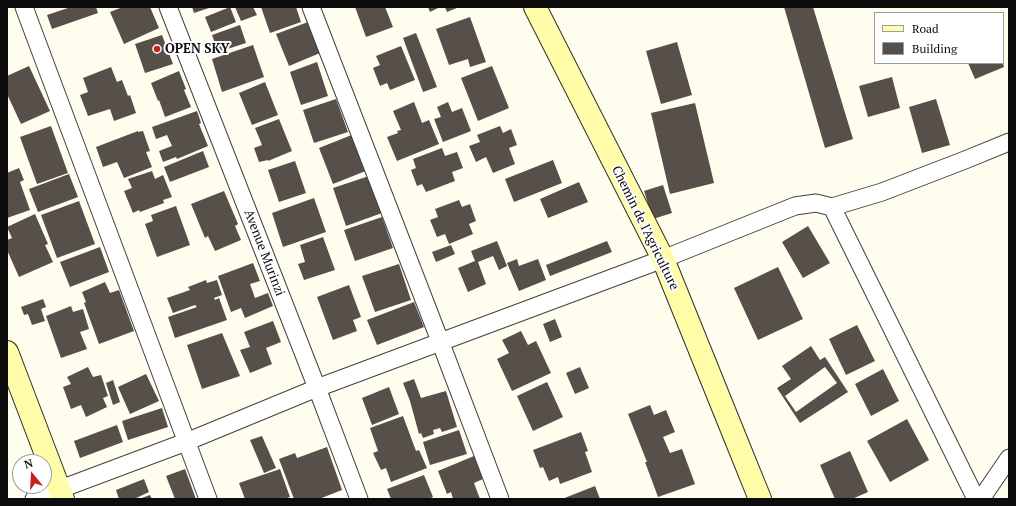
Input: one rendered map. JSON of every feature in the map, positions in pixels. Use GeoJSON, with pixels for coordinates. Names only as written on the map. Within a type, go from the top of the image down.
{"type":"FeatureCollection","features":[{"type":"Feature","properties":{"kind":"street"},"geometry":{"type":"LineString","coordinates":[[24,7],[208,499]]}},
{"type":"Feature","properties":{"kind":"street","name":"Avenue Murinzi"},"geometry":{"type":"LineString","coordinates":[[168,7],[359,499]]}},
{"type":"Feature","properties":{"kind":"street"},"geometry":{"type":"LineString","coordinates":[[311,7],[500,499]]}},
{"type":"Feature","properties":{"kind":"street","name":"Chemin de l'Agriculture"},"geometry":{"type":"LineString","coordinates":[[535,7],[663,259],[760,499]]}},
{"type":"Feature","properties":{"kind":"street"},"geometry":{"type":"LineString","coordinates":[[34,499],[61,494],[317,388],[663,259],[795,206],[816,203],[832,207],[882,192],[1009,142]]}},
{"type":"Feature","properties":{"kind":"street"},"geometry":{"type":"LineString","coordinates":[[832,207],[976,499]]}},
{"type":"Feature","properties":{"kind":"street"},"geometry":{"type":"LineString","coordinates":[[7,352],[61,494]]}},
{"type":"Feature","properties":{"kind":"street"},"geometry":{"type":"LineString","coordinates":[[981,499],[1009,458]]}},
{"type":"Feature","properties":{"kind":"building"},"geometry":{"type":"Polygon","coordinates":[[[71,7],[96,7],[98,13],[52,29],[47,15],[71,7]]]}},
{"type":"Feature","properties":{"kind":"building"},"geometry":{"type":"Polygon","coordinates":[[[123,7],[150,7],[159,28],[124,44],[110,12],[123,7]]]}},
{"type":"Feature","properties":{"kind":"building"},"geometry":{"type":"Polygon","coordinates":[[[192,7],[212,7],[194,13],[192,7]]]}},
{"type":"Feature","properties":{"kind":"building"},"geometry":{"type":"Polygon","coordinates":[[[230,7],[236,22],[211,32],[205,17],[230,7]]]}},
{"type":"Feature","properties":{"kind":"building"},"geometry":{"type":"Polygon","coordinates":[[[235,7],[253,7],[257,15],[241,21],[235,7]]]}},
{"type":"Feature","properties":{"kind":"building"},"geometry":{"type":"Polygon","coordinates":[[[261,7],[296,7],[301,22],[270,33],[261,7]]]}},
{"type":"Feature","properties":{"kind":"building"},"geometry":{"type":"Polygon","coordinates":[[[355,7],[385,7],[393,27],[366,37],[355,7]]]}},
{"type":"Feature","properties":{"kind":"building"},"geometry":{"type":"Polygon","coordinates":[[[428,7],[440,7],[430,12],[428,7]]]}},
{"type":"Feature","properties":{"kind":"building"},"geometry":{"type":"Polygon","coordinates":[[[445,7],[459,7],[447,12],[445,7]]]}},
{"type":"Feature","properties":{"kind":"building"},"geometry":{"type":"Polygon","coordinates":[[[784,7],[813,7],[853,139],[825,148],[784,7]]]}},
{"type":"Feature","properties":{"kind":"building"},"geometry":{"type":"Polygon","coordinates":[[[470,17],[486,62],[470,67],[468,59],[449,65],[436,29],[470,17]]]}},
{"type":"Feature","properties":{"kind":"building"},"geometry":{"type":"Polygon","coordinates":[[[308,22],[320,53],[289,66],[276,34],[308,22]]]}},
{"type":"Feature","properties":{"kind":"building"},"geometry":{"type":"Polygon","coordinates":[[[240,25],[246,43],[218,52],[212,35],[240,25]]]}},
{"type":"Feature","properties":{"kind":"building"},"geometry":{"type":"Polygon","coordinates":[[[416,33],[437,87],[423,92],[403,38],[416,33]]]}},
{"type":"Feature","properties":{"kind":"building"},"geometry":{"type":"Polygon","coordinates":[[[162,35],[173,64],[145,73],[135,44],[162,35]]]}},
{"type":"Feature","properties":{"kind":"building"},"geometry":{"type":"Polygon","coordinates":[[[677,42],[692,95],[661,104],[646,51],[677,42]]]}},
{"type":"Feature","properties":{"kind":"building"},"geometry":{"type":"Polygon","coordinates":[[[253,45],[264,77],[222,92],[212,59],[253,45]]]}},
{"type":"Feature","properties":{"kind":"building"},"geometry":{"type":"Polygon","coordinates":[[[401,46],[415,80],[390,90],[387,83],[380,86],[373,68],[380,65],[376,56],[401,46]]]}},
{"type":"Feature","properties":{"kind":"building"},"geometry":{"type":"Polygon","coordinates":[[[317,62],[328,96],[301,105],[290,72],[317,62]]]}},
{"type":"Feature","properties":{"kind":"building"},"geometry":{"type":"Polygon","coordinates":[[[968,64],[1003,64],[1004,67],[975,79],[968,64]]]}},
{"type":"Feature","properties":{"kind":"building"},"geometry":{"type":"Polygon","coordinates":[[[29,66],[50,111],[21,124],[7,94],[7,76],[29,66]]]}},
{"type":"Feature","properties":{"kind":"building"},"geometry":{"type":"Polygon","coordinates":[[[492,66],[509,108],[478,121],[461,78],[492,66]]]}},
{"type":"Feature","properties":{"kind":"building"},"geometry":{"type":"Polygon","coordinates":[[[111,67],[117,82],[122,80],[128,96],[130,95],[136,113],[114,121],[110,109],[88,116],[80,95],[88,92],[83,78],[111,67]]]}},
{"type":"Feature","properties":{"kind":"building"},"geometry":{"type":"Polygon","coordinates":[[[179,71],[186,89],[184,90],[191,107],[165,117],[151,83],[179,71]]]}},
{"type":"Feature","properties":{"kind":"building"},"geometry":{"type":"Polygon","coordinates":[[[892,77],[900,108],[868,117],[859,86],[892,77]]]}},
{"type":"Feature","properties":{"kind":"building"},"geometry":{"type":"Polygon","coordinates":[[[265,82],[278,115],[252,125],[239,93],[265,82]]]}},
{"type":"Feature","properties":{"kind":"building"},"geometry":{"type":"Polygon","coordinates":[[[336,99],[348,132],[314,143],[303,110],[336,99]]]}},
{"type":"Feature","properties":{"kind":"building"},"geometry":{"type":"Polygon","coordinates":[[[936,99],[950,145],[922,153],[909,107],[936,99]]]}},
{"type":"Feature","properties":{"kind":"building"},"geometry":{"type":"Polygon","coordinates":[[[414,102],[422,123],[429,120],[439,144],[397,161],[387,137],[398,133],[397,131],[401,130],[393,111],[414,102]]]}},
{"type":"Feature","properties":{"kind":"building"},"geometry":{"type":"Polygon","coordinates":[[[448,102],[452,112],[462,108],[471,131],[443,142],[434,119],[441,117],[437,107],[448,102]]]}},
{"type":"Feature","properties":{"kind":"building"},"geometry":{"type":"Polygon","coordinates":[[[695,103],[714,183],[670,194],[651,113],[695,103]]]}},
{"type":"Feature","properties":{"kind":"building"},"geometry":{"type":"Polygon","coordinates":[[[197,111],[201,123],[199,124],[208,146],[177,159],[176,157],[163,162],[159,151],[172,146],[167,135],[156,139],[152,127],[197,111]]]}},
{"type":"Feature","properties":{"kind":"building"},"geometry":{"type":"Polygon","coordinates":[[[279,119],[292,151],[268,161],[259,162],[254,148],[262,145],[255,128],[279,119]]]}},
{"type":"Feature","properties":{"kind":"building"},"geometry":{"type":"Polygon","coordinates":[[[51,126],[68,173],[37,184],[20,137],[51,126]]]}},
{"type":"Feature","properties":{"kind":"building"},"geometry":{"type":"Polygon","coordinates":[[[500,126],[503,133],[511,129],[517,145],[509,148],[515,164],[493,173],[486,157],[476,162],[469,146],[480,142],[477,135],[500,126]]]}},
{"type":"Feature","properties":{"kind":"building"},"geometry":{"type":"Polygon","coordinates":[[[138,131],[143,131],[150,151],[146,152],[152,167],[124,178],[117,162],[103,167],[96,147],[138,131]]]}},
{"type":"Feature","properties":{"kind":"building"},"geometry":{"type":"Polygon","coordinates":[[[354,134],[368,170],[333,184],[319,148],[354,134]]]}},
{"type":"Feature","properties":{"kind":"building"},"geometry":{"type":"Polygon","coordinates":[[[442,148],[445,156],[457,152],[463,168],[452,172],[455,181],[426,192],[422,184],[417,186],[411,170],[416,168],[413,159],[442,148]]]}},
{"type":"Feature","properties":{"kind":"building"},"geometry":{"type":"Polygon","coordinates":[[[203,151],[209,167],[170,182],[164,167],[203,151]]]}},
{"type":"Feature","properties":{"kind":"building"},"geometry":{"type":"Polygon","coordinates":[[[553,160],[562,183],[514,202],[505,179],[553,160]]]}},
{"type":"Feature","properties":{"kind":"building"},"geometry":{"type":"Polygon","coordinates":[[[295,161],[306,193],[279,202],[268,170],[295,161]]]}},
{"type":"Feature","properties":{"kind":"building"},"geometry":{"type":"Polygon","coordinates":[[[19,168],[24,180],[20,182],[30,210],[7,218],[7,173],[19,168]]]}},
{"type":"Feature","properties":{"kind":"building"},"geometry":{"type":"Polygon","coordinates":[[[152,171],[155,179],[163,175],[172,197],[163,200],[164,203],[133,213],[124,191],[132,188],[128,179],[152,171]]]}},
{"type":"Feature","properties":{"kind":"building"},"geometry":{"type":"Polygon","coordinates":[[[69,174],[78,197],[38,212],[29,189],[69,174]]]}},
{"type":"Feature","properties":{"kind":"building"},"geometry":{"type":"Polygon","coordinates":[[[369,176],[382,213],[346,226],[333,188],[369,176]]]}},
{"type":"Feature","properties":{"kind":"building"},"geometry":{"type":"Polygon","coordinates":[[[579,182],[588,202],[548,218],[540,199],[579,182]]]}},
{"type":"Feature","properties":{"kind":"building"},"geometry":{"type":"Polygon","coordinates":[[[663,185],[672,213],[653,219],[644,191],[663,185]]]}},
{"type":"Feature","properties":{"kind":"building"},"geometry":{"type":"Polygon","coordinates":[[[224,191],[238,224],[235,226],[241,240],[215,251],[208,236],[205,238],[191,204],[224,191]]]}},
{"type":"Feature","properties":{"kind":"building"},"geometry":{"type":"Polygon","coordinates":[[[314,198],[326,232],[283,247],[272,213],[314,198]]]}},
{"type":"Feature","properties":{"kind":"building"},"geometry":{"type":"Polygon","coordinates":[[[459,200],[462,207],[470,204],[476,221],[469,224],[473,234],[449,244],[445,234],[437,237],[430,220],[438,217],[435,209],[459,200]]]}},
{"type":"Feature","properties":{"kind":"building"},"geometry":{"type":"Polygon","coordinates":[[[79,201],[95,244],[57,258],[41,215],[79,201]]]}},
{"type":"Feature","properties":{"kind":"building"},"geometry":{"type":"Polygon","coordinates":[[[176,206],[190,245],[157,257],[145,224],[153,221],[151,215],[176,206]]]}},
{"type":"Feature","properties":{"kind":"building"},"geometry":{"type":"Polygon","coordinates":[[[35,214],[48,244],[45,245],[53,262],[19,277],[7,250],[7,240],[12,238],[7,227],[35,214]]]}},
{"type":"Feature","properties":{"kind":"building"},"geometry":{"type":"Polygon","coordinates":[[[382,217],[393,248],[355,261],[344,230],[382,217]]]}},
{"type":"Feature","properties":{"kind":"building"},"geometry":{"type":"Polygon","coordinates":[[[808,226],[830,263],[803,278],[782,242],[808,226]]]}},
{"type":"Feature","properties":{"kind":"building"},"geometry":{"type":"Polygon","coordinates":[[[323,237],[335,270],[304,280],[298,264],[305,262],[300,245],[323,237]]]}},
{"type":"Feature","properties":{"kind":"building"},"geometry":{"type":"Polygon","coordinates":[[[497,241],[507,266],[499,270],[493,256],[478,262],[486,284],[468,292],[458,268],[475,261],[471,251],[497,241]]]}},
{"type":"Feature","properties":{"kind":"building"},"geometry":{"type":"Polygon","coordinates":[[[607,241],[612,252],[550,276],[546,265],[607,241]]]}},
{"type":"Feature","properties":{"kind":"building"},"geometry":{"type":"Polygon","coordinates":[[[451,245],[455,254],[436,262],[432,252],[451,245]]]}},
{"type":"Feature","properties":{"kind":"building"},"geometry":{"type":"Polygon","coordinates":[[[100,247],[109,272],[70,287],[60,262],[100,247]]]}},
{"type":"Feature","properties":{"kind":"building"},"geometry":{"type":"Polygon","coordinates":[[[517,259],[519,266],[538,259],[546,280],[519,291],[507,263],[517,259]]]}},
{"type":"Feature","properties":{"kind":"building"},"geometry":{"type":"Polygon","coordinates":[[[253,263],[260,281],[250,284],[255,298],[268,293],[273,306],[245,318],[241,308],[231,312],[218,276],[253,263]]]}},
{"type":"Feature","properties":{"kind":"building"},"geometry":{"type":"Polygon","coordinates":[[[399,264],[411,300],[375,312],[362,276],[399,264]]]}},
{"type":"Feature","properties":{"kind":"building"},"geometry":{"type":"Polygon","coordinates":[[[778,267],[803,319],[758,340],[734,288],[778,267]]]}},
{"type":"Feature","properties":{"kind":"building"},"geometry":{"type":"Polygon","coordinates":[[[206,280],[207,283],[217,280],[222,295],[214,298],[215,300],[219,298],[227,320],[175,338],[168,317],[197,307],[195,305],[173,313],[167,298],[190,290],[188,287],[206,280]]]}},
{"type":"Feature","properties":{"kind":"building"},"geometry":{"type":"Polygon","coordinates":[[[105,282],[110,293],[119,290],[134,331],[99,344],[84,303],[86,302],[82,292],[105,282]]]}},
{"type":"Feature","properties":{"kind":"building"},"geometry":{"type":"Polygon","coordinates":[[[349,285],[361,317],[353,320],[357,331],[333,340],[317,297],[349,285]]]}},
{"type":"Feature","properties":{"kind":"building"},"geometry":{"type":"Polygon","coordinates":[[[43,299],[46,307],[41,309],[45,321],[32,325],[28,314],[24,315],[21,307],[43,299]]]}},
{"type":"Feature","properties":{"kind":"building"},"geometry":{"type":"Polygon","coordinates":[[[414,302],[424,327],[377,345],[367,320],[414,302]]]}},
{"type":"Feature","properties":{"kind":"building"},"geometry":{"type":"Polygon","coordinates":[[[71,306],[73,312],[83,309],[89,329],[80,332],[87,349],[61,358],[46,316],[71,306]]]}},
{"type":"Feature","properties":{"kind":"building"},"geometry":{"type":"Polygon","coordinates":[[[555,319],[562,337],[550,342],[543,324],[555,319]]]}},
{"type":"Feature","properties":{"kind":"building"},"geometry":{"type":"Polygon","coordinates":[[[273,321],[281,342],[266,348],[272,364],[250,373],[240,350],[250,347],[244,332],[273,321]]]}},
{"type":"Feature","properties":{"kind":"building"},"geometry":{"type":"Polygon","coordinates":[[[857,325],[875,361],[846,375],[829,339],[857,325]]]}},
{"type":"Feature","properties":{"kind":"building"},"geometry":{"type":"Polygon","coordinates":[[[521,331],[528,345],[536,341],[551,373],[512,391],[497,359],[509,353],[502,340],[521,331]]]}},
{"type":"Feature","properties":{"kind":"building"},"geometry":{"type":"Polygon","coordinates":[[[222,333],[240,376],[202,389],[187,345],[222,333]]]}},
{"type":"Feature","properties":{"kind":"building"},"geometry":{"type":"Polygon","coordinates":[[[811,346],[820,360],[825,357],[848,392],[800,423],[777,388],[791,379],[782,366],[811,346]],[[825,367],[785,396],[796,412],[837,383],[825,367]]]}},
{"type":"Feature","properties":{"kind":"building"},"geometry":{"type":"Polygon","coordinates":[[[88,367],[93,377],[101,375],[108,396],[103,398],[107,407],[86,417],[81,405],[71,409],[63,387],[71,384],[67,377],[88,367]]]}},
{"type":"Feature","properties":{"kind":"building"},"geometry":{"type":"Polygon","coordinates":[[[580,367],[589,388],[575,394],[566,373],[580,367]]]}},
{"type":"Feature","properties":{"kind":"building"},"geometry":{"type":"Polygon","coordinates":[[[883,369],[899,401],[871,416],[855,384],[883,369]]]}},
{"type":"Feature","properties":{"kind":"building"},"geometry":{"type":"Polygon","coordinates":[[[146,374],[159,401],[130,414],[118,387],[146,374]]]}},
{"type":"Feature","properties":{"kind":"building"},"geometry":{"type":"Polygon","coordinates":[[[414,379],[421,398],[446,391],[457,427],[442,432],[440,428],[433,430],[434,434],[423,438],[421,433],[419,434],[410,401],[403,383],[414,379]]]}},
{"type":"Feature","properties":{"kind":"building"},"geometry":{"type":"Polygon","coordinates":[[[113,380],[120,402],[113,405],[106,383],[113,380]]]}},
{"type":"Feature","properties":{"kind":"building"},"geometry":{"type":"Polygon","coordinates":[[[547,382],[563,417],[533,431],[517,396],[547,382]]]}},
{"type":"Feature","properties":{"kind":"building"},"geometry":{"type":"Polygon","coordinates":[[[389,387],[399,414],[372,425],[362,398],[389,387]]]}},
{"type":"Feature","properties":{"kind":"building"},"geometry":{"type":"Polygon","coordinates":[[[650,405],[654,415],[666,410],[675,432],[663,437],[670,453],[682,449],[695,484],[658,497],[645,462],[647,462],[628,414],[650,405]]]}},
{"type":"Feature","properties":{"kind":"building"},"geometry":{"type":"Polygon","coordinates":[[[162,408],[168,427],[128,440],[122,421],[162,408]]]}},
{"type":"Feature","properties":{"kind":"building"},"geometry":{"type":"Polygon","coordinates":[[[403,416],[416,451],[419,450],[427,468],[391,482],[386,468],[381,470],[373,453],[378,451],[370,428],[403,416]]]}},
{"type":"Feature","properties":{"kind":"building"},"geometry":{"type":"Polygon","coordinates":[[[907,419],[929,460],[890,482],[867,441],[907,419]]]}},
{"type":"Feature","properties":{"kind":"building"},"geometry":{"type":"Polygon","coordinates":[[[117,425],[123,442],[80,458],[74,441],[117,425]]]}},
{"type":"Feature","properties":{"kind":"building"},"geometry":{"type":"Polygon","coordinates":[[[459,430],[467,454],[430,465],[423,442],[459,430]]]}},
{"type":"Feature","properties":{"kind":"building"},"geometry":{"type":"Polygon","coordinates":[[[581,432],[588,451],[585,452],[592,472],[560,484],[558,477],[549,481],[543,467],[540,468],[533,450],[581,432]]]}},
{"type":"Feature","properties":{"kind":"building"},"geometry":{"type":"Polygon","coordinates":[[[262,436],[276,468],[264,473],[250,440],[262,436]]]}},
{"type":"Feature","properties":{"kind":"building"},"geometry":{"type":"Polygon","coordinates":[[[327,447],[342,490],[319,499],[294,499],[279,459],[295,453],[297,458],[327,447]]]}},
{"type":"Feature","properties":{"kind":"building"},"geometry":{"type":"Polygon","coordinates":[[[850,451],[868,492],[852,499],[835,499],[820,465],[850,451]]]}},
{"type":"Feature","properties":{"kind":"building"},"geometry":{"type":"Polygon","coordinates":[[[474,456],[483,479],[474,483],[480,499],[453,499],[451,492],[447,494],[438,471],[474,456]]]}},
{"type":"Feature","properties":{"kind":"building"},"geometry":{"type":"Polygon","coordinates":[[[185,469],[196,499],[175,499],[166,476],[185,469]]]}},
{"type":"Feature","properties":{"kind":"building"},"geometry":{"type":"Polygon","coordinates":[[[280,469],[290,497],[284,499],[245,499],[239,483],[280,469]]]}},
{"type":"Feature","properties":{"kind":"building"},"geometry":{"type":"Polygon","coordinates":[[[424,475],[433,497],[429,499],[391,499],[387,489],[424,475]]]}},
{"type":"Feature","properties":{"kind":"building"},"geometry":{"type":"Polygon","coordinates":[[[144,479],[149,492],[134,499],[119,499],[116,490],[144,479]]]}},
{"type":"Feature","properties":{"kind":"building"},"geometry":{"type":"Polygon","coordinates":[[[595,486],[600,499],[562,499],[595,486]]]}},
{"type":"Feature","properties":{"kind":"building"},"geometry":{"type":"Polygon","coordinates":[[[150,495],[152,499],[139,499],[150,495]]]}},
{"type":"Feature","properties":{"kind":"place","name":"OPEN SKY"},"geometry":{"type":"Point","coordinates":[157,49]}}]}
